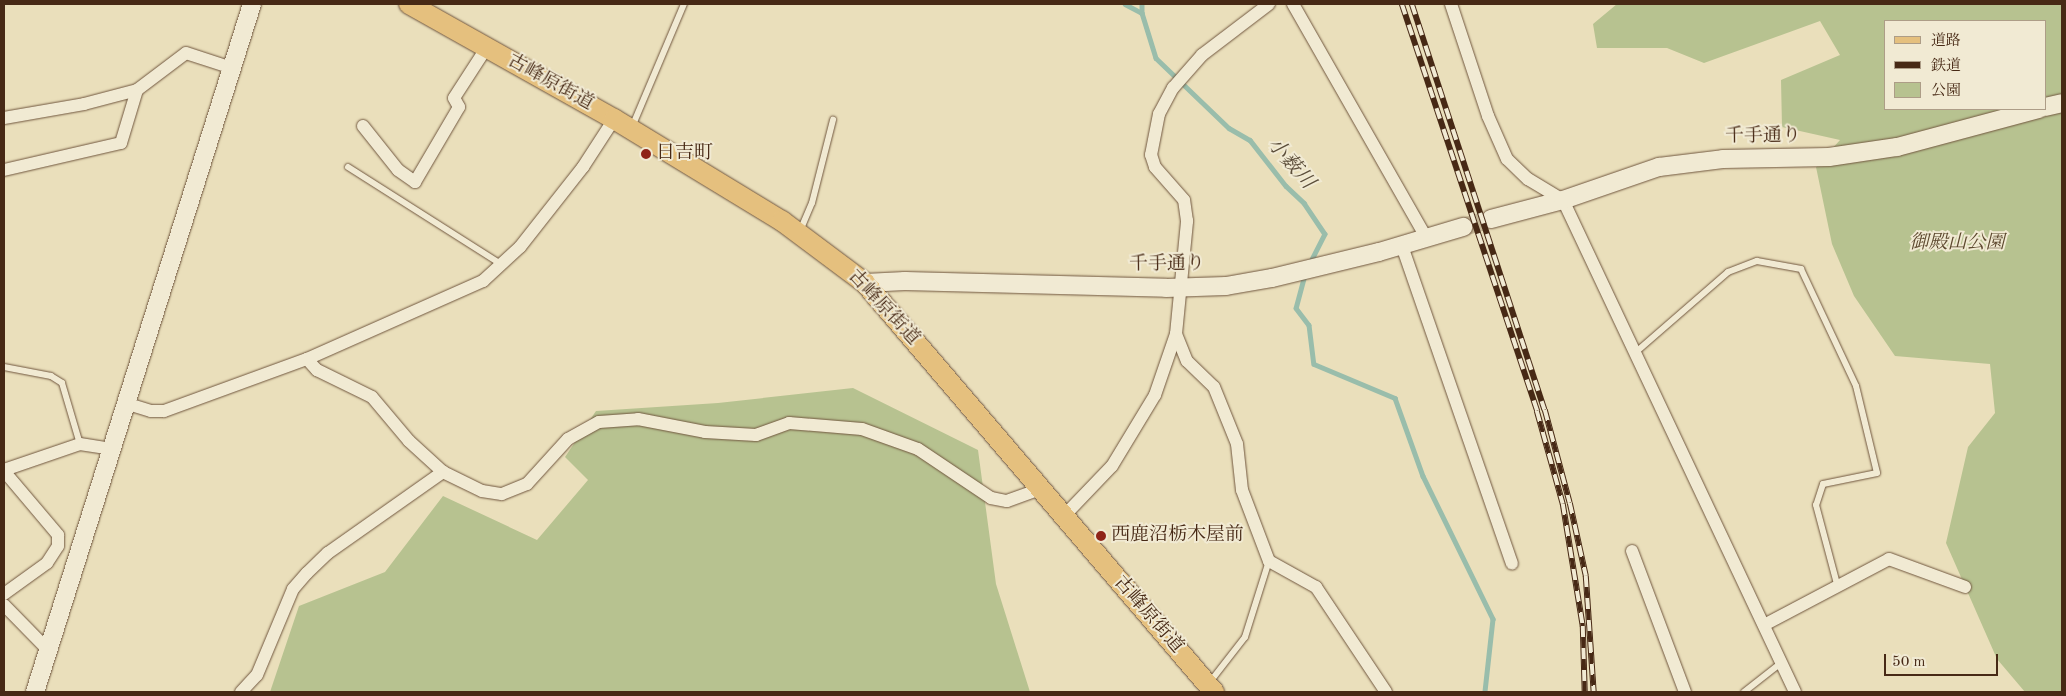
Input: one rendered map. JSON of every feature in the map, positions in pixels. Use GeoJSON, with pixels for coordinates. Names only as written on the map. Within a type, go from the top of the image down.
{"type":"FeatureCollection","features":[{"type":"Feature","properties":{"kind":"main road","name":"古峰原街道"},"geometry":{"type":"LineString","coordinates":[[409,4],[622,124],[799,232],[865,283],[1211,689]]}},
{"type":"Feature","properties":{"kind":"street"},"geometry":{"type":"LineString","coordinates":[[35,692],[124,403],[252,4]]}},
{"type":"Feature","properties":{"kind":"street"},"geometry":{"type":"LineString","coordinates":[[1064,516],[1112,466],[1155,395],[1176,334],[1187,221],[1184,200],[1156,167],[1151,155],[1159,114],[1174,88],[1202,55],[1269,4]]}},
{"type":"Feature","properties":{"kind":"street"},"geometry":{"type":"LineString","coordinates":[[1294,4],[1427,239]]}},
{"type":"Feature","properties":{"kind":"street"},"geometry":{"type":"LineString","coordinates":[[1451,5],[1488,116],[1508,159],[1528,179],[1563,200],[1795,692]]}},
{"type":"Feature","properties":{"kind":"street"},"geometry":{"type":"LineString","coordinates":[[363,126],[398,170],[415,182],[459,107],[454,98],[486,47]]}},
{"type":"Feature","properties":{"kind":"street"},"geometry":{"type":"LineString","coordinates":[[4,118],[84,104],[136,90],[186,53],[232,68]]}},
{"type":"Feature","properties":{"kind":"street"},"geometry":{"type":"LineString","coordinates":[[4,170],[121,143],[136,90]]}},
{"type":"Feature","properties":{"kind":"street"},"geometry":{"type":"LineString","coordinates":[[2046,107],[2062,103]]}},
{"type":"Feature","properties":{"kind":"street","name":"千手通り"},"geometry":{"type":"LineString","coordinates":[[1491,219],[1563,200],[1659,167],[1723,159],[1829,157],[1897,147],[2035,110]]}},
{"type":"Feature","properties":{"kind":"street"},"geometry":{"type":"LineString","coordinates":[[124,403],[151,411],[164,411],[307,360],[474,285],[520,247],[583,167],[622,124]]}},
{"type":"Feature","properties":{"kind":"street","name":"千手通り"},"geometry":{"type":"LineString","coordinates":[[865,283],[905,280],[1182,287],[1226,286],[1272,278],[1402,246],[1463,227]]}},
{"type":"Feature","properties":{"kind":"street"},"geometry":{"type":"LineString","coordinates":[[1402,246],[1512,563]]}},
{"type":"Feature","properties":{"kind":"street"},"geometry":{"type":"LineString","coordinates":[[1176,334],[1187,361],[1214,387],[1237,444],[1242,490],[1269,561],[1316,587],[1386,692]]}},
{"type":"Feature","properties":{"kind":"street"},"geometry":{"type":"LineString","coordinates":[[307,360],[317,370],[372,397],[409,441],[443,472],[482,491],[502,494],[527,484],[568,439],[599,422],[638,419],[705,432],[756,435],[789,423],[862,429],[918,449],[990,498],[1007,500],[1040,489]]}},
{"type":"Feature","properties":{"kind":"street"},"geometry":{"type":"LineString","coordinates":[[4,594],[47,563],[58,546],[58,535],[4,471],[80,444],[110,449]]}},
{"type":"Feature","properties":{"kind":"street"},"geometry":{"type":"LineString","coordinates":[[241,692],[257,675],[293,589],[307,573],[328,553],[443,472]]}},
{"type":"Feature","properties":{"kind":"street"},"geometry":{"type":"LineString","coordinates":[[1632,551],[1684,692]]}},
{"type":"Feature","properties":{"kind":"street"},"geometry":{"type":"LineString","coordinates":[[1764,625],[1836,584],[1889,560],[1965,587]]}},
{"type":"Feature","properties":{"kind":"street"},"geometry":{"type":"LineString","coordinates":[[4,605],[48,650]]}},
{"type":"Feature","properties":{"kind":"lane"},"geometry":{"type":"LineString","coordinates":[[622,124],[684,4]]}},
{"type":"Feature","properties":{"kind":"lane"},"geometry":{"type":"LineString","coordinates":[[799,232],[812,203],[833,120]]}},
{"type":"Feature","properties":{"kind":"lane"},"geometry":{"type":"LineString","coordinates":[[348,167],[501,264]]}},
{"type":"Feature","properties":{"kind":"lane"},"geometry":{"type":"LineString","coordinates":[[1636,352],[1728,272],[1757,261],[1801,269],[1856,386],[1877,472],[1823,484],[1816,505],[1836,584]]}},
{"type":"Feature","properties":{"kind":"lane"},"geometry":{"type":"LineString","coordinates":[[4,366],[51,376],[62,383],[80,444]]}},
{"type":"Feature","properties":{"kind":"lane"},"geometry":{"type":"LineString","coordinates":[[1211,689],[1245,636],[1269,561]]}},
{"type":"Feature","properties":{"kind":"lane"},"geometry":{"type":"LineString","coordinates":[[1744,692],[1781,663]]}},
{"type":"Feature","properties":{"kind":"green space","name":"御殿山公園"},"geometry":{"type":"Polygon","coordinates":[[[1617,4],[2062,4],[2062,692],[2025,692],[1997,659],[1946,543],[1968,447],[1995,413],[1990,364],[1895,356],[1854,296],[1832,244],[1816,167],[1840,140],[1782,127],[1781,80],[1840,55],[1820,21],[1704,63],[1667,48],[1597,48],[1593,24],[1617,4]]]}},
{"type":"Feature","properties":{"kind":"green space"},"geometry":{"type":"Polygon","coordinates":[[[853,388],[978,450],[996,584],[1030,692],[270,692],[299,606],[385,572],[443,496],[537,540],[588,480],[565,457],[596,411],[718,403],[853,388]]]}},
{"type":"Feature","properties":{"kind":"waterway"},"geometry":{"type":"LineString","coordinates":[[1125,4],[1142,13]]}},
{"type":"Feature","properties":{"kind":"waterway","name":"小薮川"},"geometry":{"type":"LineString","coordinates":[[1142,4],[1142,13],[1156,58],[1229,128],[1250,140],[1286,186],[1304,203],[1325,234],[1310,264]]}},
{"type":"Feature","properties":{"kind":"waterway"},"geometry":{"type":"LineString","coordinates":[[1305,275],[1296,308],[1309,325],[1314,364],[1395,398],[1423,476],[1493,619],[1485,692]]}},
{"type":"Feature","properties":{"kind":"tunnel"},"geometry":{"type":"LineString","coordinates":[[1463,227],[1491,219]]}},
{"type":"Feature","properties":{"kind":"railway"},"geometry":{"type":"LineString","coordinates":[[1402,4],[1537,411],[1563,504],[1583,626],[1585,692]]}},
{"type":"Feature","properties":{"kind":"railway"},"geometry":{"type":"LineString","coordinates":[[1412,4],[1545,410],[1570,503],[1586,576],[1594,692]]}},
{"type":"Feature","properties":{"kind":"place","name":"日吉町"},"geometry":{"type":"Point","coordinates":[646,154]}},
{"type":"Feature","properties":{"kind":"place","name":"西鹿沼栃木屋前"},"geometry":{"type":"Point","coordinates":[1101,536]}}]}
